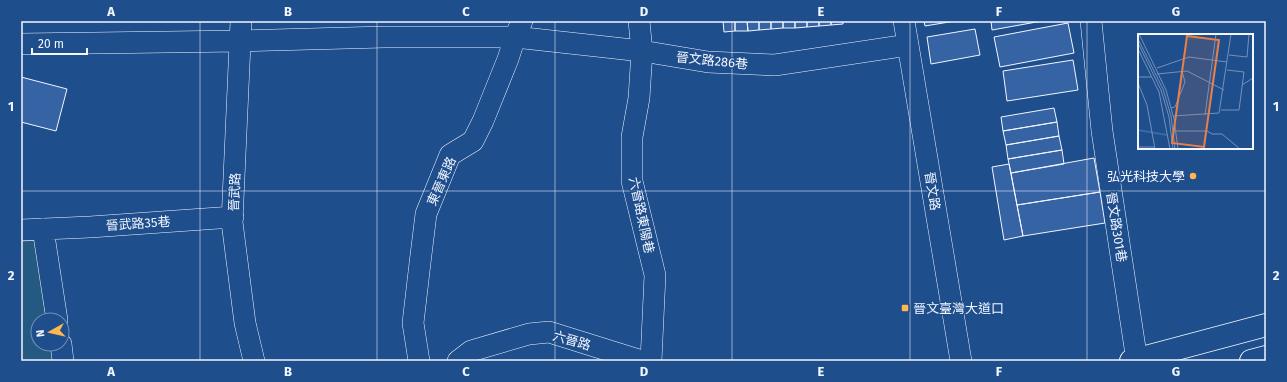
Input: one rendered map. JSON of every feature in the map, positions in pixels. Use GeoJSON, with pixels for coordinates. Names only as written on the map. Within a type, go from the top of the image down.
{"type":"FeatureCollection","features":[{"type":"Feature","properties":{"kind":"main road"},"geometry":{"type":"LineString","coordinates":[[1135,360],[1266,324]]}},
{"type":"Feature","properties":{"kind":"main road"},"geometry":{"type":"LineString","coordinates":[[1251,361],[1266,357]]}},
{"type":"Feature","properties":{"kind":"street","name":"六晉路東陽巷"},"geometry":{"type":"LineString","coordinates":[[639,21],[642,51],[639,98],[632,137],[632,182],[655,275],[651,361]]}},
{"type":"Feature","properties":{"kind":"street","name":"晉文路"},"geometry":{"type":"LineString","coordinates":[[904,21],[961,361]]}},
{"type":"Feature","properties":{"kind":"street","name":"晉文路301巷"},"geometry":{"type":"LineString","coordinates":[[1091,21],[1102,131],[1135,360]]}},
{"type":"Feature","properties":{"kind":"street","name":"晉文路286巷"},"geometry":{"type":"LineString","coordinates":[[21,44],[241,31],[384,37],[519,29],[708,62],[775,65],[908,44]]}},
{"type":"Feature","properties":{"kind":"street","name":"東晉東路"},"geometry":{"type":"LineString","coordinates":[[419,361],[413,324],[426,214],[450,154],[472,141],[483,122],[519,29]]}},
{"type":"Feature","properties":{"kind":"street","name":"晉武路"},"geometry":{"type":"LineString","coordinates":[[241,31],[232,222],[245,323],[254,361]]}},
{"type":"Feature","properties":{"kind":"street","name":"晉武路35巷"},"geometry":{"type":"LineString","coordinates":[[21,230],[232,217]]}},
{"type":"Feature","properties":{"kind":"street"},"geometry":{"type":"LineString","coordinates":[[43,229],[56,312]]}},
{"type":"Feature","properties":{"kind":"street","name":"六晉路"},"geometry":{"type":"LineString","coordinates":[[458,361],[471,351],[529,334],[549,332],[642,361]]}},
{"type":"Feature","properties":{"kind":"shaded area"},"geometry":{"type":"Polygon","coordinates":[[[35,240],[46,312],[30,312],[30,352],[52,352],[53,361],[21,361],[21,241],[35,240]]]}},
{"type":"Feature","properties":{"kind":"building"},"geometry":{"type":"Polygon","coordinates":[[[723,21],[735,21],[735,31],[724,32],[723,21]]]}},
{"type":"Feature","properties":{"kind":"building"},"geometry":{"type":"Polygon","coordinates":[[[735,21],[747,21],[748,31],[735,31],[735,21]]]}},
{"type":"Feature","properties":{"kind":"building"},"geometry":{"type":"Polygon","coordinates":[[[747,21],[759,21],[759,30],[748,31],[747,21]]]}},
{"type":"Feature","properties":{"kind":"building"},"geometry":{"type":"Polygon","coordinates":[[[759,21],[771,21],[771,29],[759,30],[759,21]]]}},
{"type":"Feature","properties":{"kind":"building"},"geometry":{"type":"Polygon","coordinates":[[[771,21],[783,21],[783,28],[771,29],[771,21]]]}},
{"type":"Feature","properties":{"kind":"building"},"geometry":{"type":"Polygon","coordinates":[[[783,21],[795,21],[795,28],[783,28],[783,21]]]}},
{"type":"Feature","properties":{"kind":"building"},"geometry":{"type":"Polygon","coordinates":[[[795,21],[807,21],[807,27],[795,28],[795,21]]]}},
{"type":"Feature","properties":{"kind":"building"},"geometry":{"type":"Polygon","coordinates":[[[807,21],[819,21],[819,26],[807,27],[807,21]]]}},
{"type":"Feature","properties":{"kind":"building"},"geometry":{"type":"Polygon","coordinates":[[[819,21],[831,21],[831,25],[819,26],[819,21]]]}},
{"type":"Feature","properties":{"kind":"building"},"geometry":{"type":"Polygon","coordinates":[[[831,21],[843,21],[843,24],[831,25],[831,21]]]}},
{"type":"Feature","properties":{"kind":"building"},"geometry":{"type":"Polygon","coordinates":[[[924,21],[955,21],[925,26],[924,21]]]}},
{"type":"Feature","properties":{"kind":"building"},"geometry":{"type":"Polygon","coordinates":[[[991,21],[1042,21],[992,30],[991,21]]]}},
{"type":"Feature","properties":{"kind":"building"},"geometry":{"type":"Polygon","coordinates":[[[1068,23],[1074,53],[1000,67],[994,37],[1068,23]]]}},
{"type":"Feature","properties":{"kind":"building"},"geometry":{"type":"Polygon","coordinates":[[[975,29],[980,55],[931,64],[927,37],[975,29]]]}},
{"type":"Feature","properties":{"kind":"building"},"geometry":{"type":"Polygon","coordinates":[[[1073,60],[1078,90],[1007,101],[1003,71],[1073,60]]]}},
{"type":"Feature","properties":{"kind":"building"},"geometry":{"type":"Polygon","coordinates":[[[21,77],[67,89],[56,131],[21,122],[21,77]]]}},
{"type":"Feature","properties":{"kind":"building"},"geometry":{"type":"Polygon","coordinates":[[[1054,108],[1057,122],[1003,131],[1001,117],[1054,108]]]}},
{"type":"Feature","properties":{"kind":"building"},"geometry":{"type":"Polygon","coordinates":[[[1057,122],[1059,136],[1006,145],[1003,131],[1057,122]]]}},
{"type":"Feature","properties":{"kind":"building"},"geometry":{"type":"Polygon","coordinates":[[[1059,136],[1062,150],[1008,159],[1006,145],[1059,136]]]}},
{"type":"Feature","properties":{"kind":"building"},"geometry":{"type":"Polygon","coordinates":[[[1062,150],[1064,164],[1011,173],[1008,159],[1062,150]]]}},
{"type":"Feature","properties":{"kind":"building"},"geometry":{"type":"Polygon","coordinates":[[[1094,158],[1100,192],[1017,205],[1011,173],[1094,158]]]}},
{"type":"Feature","properties":{"kind":"building"},"geometry":{"type":"Polygon","coordinates":[[[1009,164],[1023,236],[1004,240],[992,167],[1009,164]]]}},
{"type":"Feature","properties":{"kind":"building"},"geometry":{"type":"Polygon","coordinates":[[[1100,192],[1105,223],[1023,236],[1017,205],[1100,192]]]}},
{"type":"Feature","properties":{"kind":"place","name":"弘光科技大學"},"geometry":{"type":"Point","coordinates":[1193,176]}},
{"type":"Feature","properties":{"kind":"place","name":"晉文臺灣大道口"},"geometry":{"type":"Point","coordinates":[905,308]}}]}
